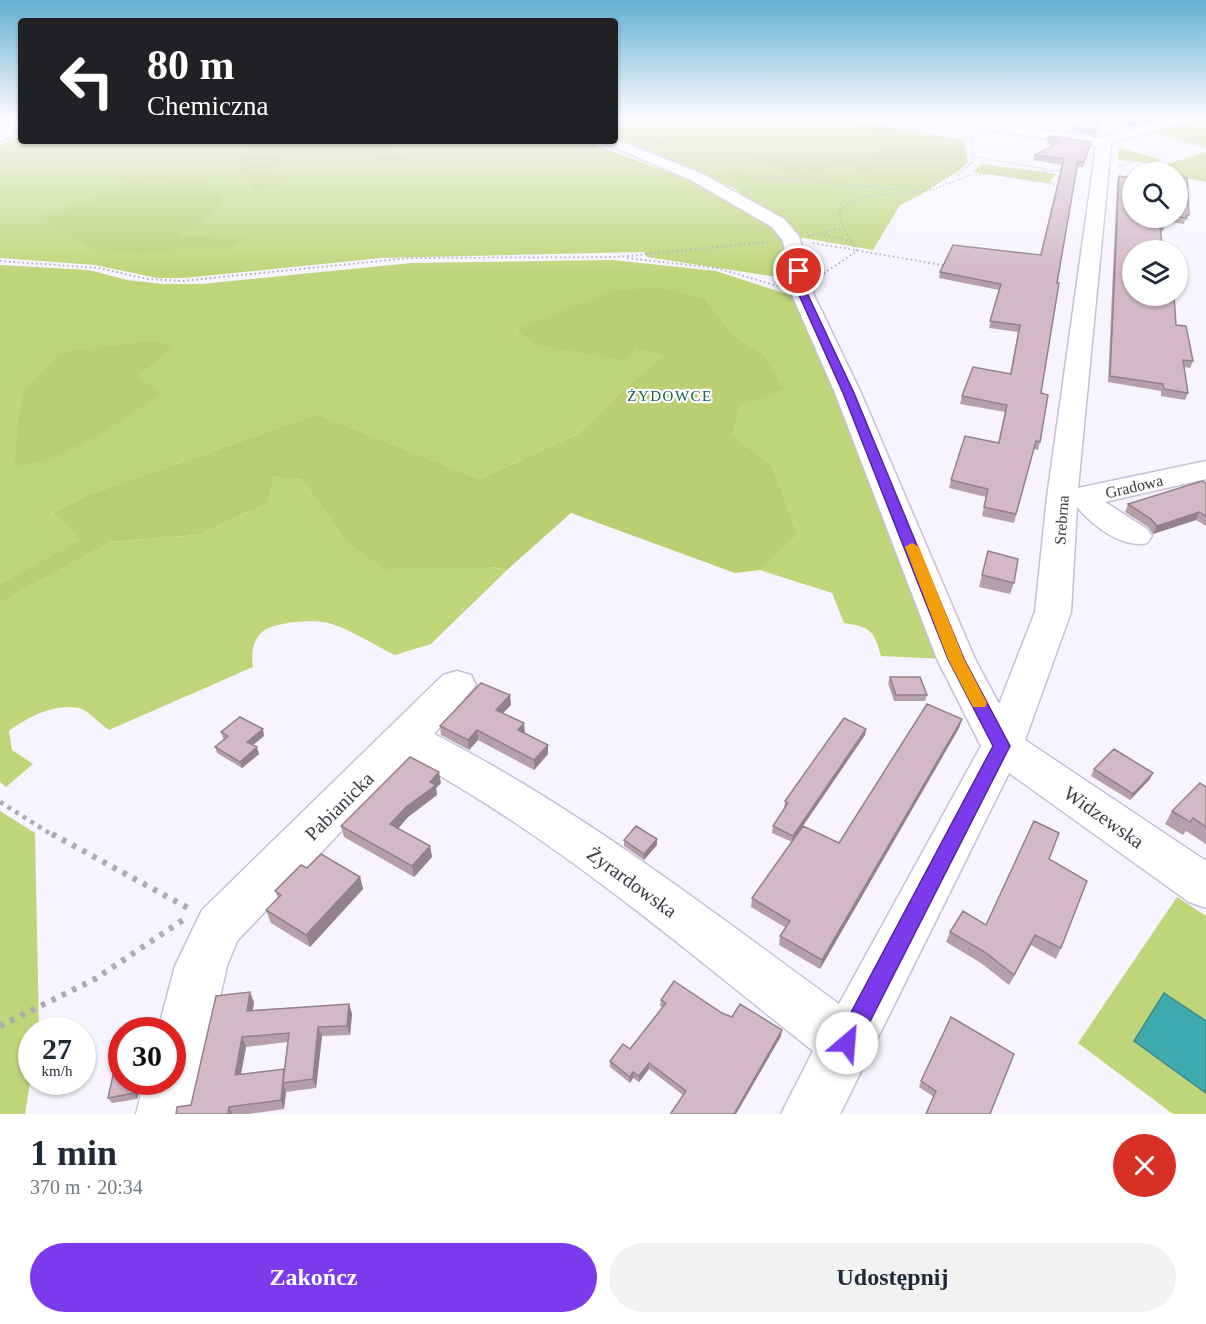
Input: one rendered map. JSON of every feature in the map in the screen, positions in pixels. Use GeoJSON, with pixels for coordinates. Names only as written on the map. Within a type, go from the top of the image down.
{"type":"FeatureCollection","features":[{"type":"Feature","properties":{"kind":"street"},"geometry":{"type":"LineString","coordinates":[[676,169],[713,185],[778,223],[792,240],[803,291],[857,414],[956,659],[1002,746]]}},
{"type":"Feature","properties":{"kind":"street","name":"Srebrna"},"geometry":{"type":"LineString","coordinates":[[810,1114],[1002,746],[1044,641],[1053,612],[1074,497],[1102,170]]}},
{"type":"Feature","properties":{"kind":"street","name":"Gradowa"},"geometry":{"type":"LineString","coordinates":[[1074,497],[1206,470]]}},
{"type":"Feature","properties":{"kind":"street"},"geometry":{"type":"LineString","coordinates":[[1074,497],[1136,536]]}},
{"type":"Feature","properties":{"kind":"street","name":"Pabianicka"},"geometry":{"type":"LineString","coordinates":[[186,1025],[201,966],[219,926],[457,685]]}},
{"type":"Feature","properties":{"kind":"street","name":"Żyrardowska"},"geometry":{"type":"LineString","coordinates":[[406,738],[526,807],[629,878],[847,1043]]}},
{"type":"Feature","properties":{"kind":"street","name":"Widzewska"},"geometry":{"type":"LineString","coordinates":[[1002,746],[1206,887]]}},
{"type":"Feature","properties":{"kind":"street","name":"Pabianicka"},"geometry":{"type":"LineString","coordinates":[[165,1114],[169,1095]]}},
{"type":"Feature","properties":{"kind":"path"},"geometry":{"type":"LineString","coordinates":[[683,169],[797,182],[925,192]]}},
{"type":"Feature","properties":{"kind":"path"},"geometry":{"type":"LineString","coordinates":[[857,251],[843,228],[839,212],[847,203],[885,194],[934,190],[968,169]]}},
{"type":"Feature","properties":{"kind":"path"},"geometry":{"type":"LineString","coordinates":[[1050,169],[1056,170]]}},
{"type":"Feature","properties":{"kind":"path"},"geometry":{"type":"LineString","coordinates":[[955,177],[1056,170],[1102,170]]}},
{"type":"Feature","properties":{"kind":"path"},"geometry":{"type":"LineString","coordinates":[[985,174],[1065,186]]}},
{"type":"Feature","properties":{"kind":"path"},"geometry":{"type":"LineString","coordinates":[[1188,177],[1206,180]]}},
{"type":"Feature","properties":{"kind":"path"},"geometry":{"type":"LineString","coordinates":[[778,223],[852,241]]}},
{"type":"Feature","properties":{"kind":"path"},"geometry":{"type":"LineString","coordinates":[[0,261],[99,267],[147,279],[182,281],[409,258],[617,257],[792,240],[843,228]]}},
{"type":"Feature","properties":{"kind":"path"},"geometry":{"type":"LineString","coordinates":[[792,240],[951,266]]}},
{"type":"Feature","properties":{"kind":"path"},"geometry":{"type":"LineString","coordinates":[[617,257],[716,268],[803,291],[857,251]]}},
{"type":"Feature","properties":{"kind":"path"},"geometry":{"type":"LineString","coordinates":[[0,802],[62,840],[194,912],[148,946],[94,980],[39,1011],[0,1026]]}},
{"type":"Feature","properties":{"kind":"green space"},"geometry":{"type":"Polygon","coordinates":[[[0,169],[659,169],[710,188],[751,215],[765,210],[732,187],[681,169],[803,169],[813,179],[813,174],[829,169],[853,169],[879,184],[918,196],[900,205],[873,250],[804,238],[783,239],[783,278],[647,257],[644,252],[381,258],[184,278],[157,278],[95,265],[0,258],[0,169]]]}},
{"type":"Feature","properties":{"kind":"green space"},"geometry":{"type":"Polygon","coordinates":[[[245,169],[272,169],[270,171],[281,179],[272,186],[254,191],[245,169]]]}},
{"type":"Feature","properties":{"kind":"green space"},"geometry":{"type":"Polygon","coordinates":[[[783,169],[829,169],[813,174],[813,180],[783,169]]]}},
{"type":"Feature","properties":{"kind":"green space"},"geometry":{"type":"Polygon","coordinates":[[[853,169],[961,169],[918,196],[879,184],[853,169]]]}},
{"type":"Feature","properties":{"kind":"green space"},"geometry":{"type":"Polygon","coordinates":[[[976,169],[1019,169],[1056,174],[1049,183],[973,172],[976,169]]]}},
{"type":"Feature","properties":{"kind":"green space"},"geometry":{"type":"Polygon","coordinates":[[[1188,169],[1206,169],[1206,182],[1188,178],[1188,169]]]}},
{"type":"Feature","properties":{"kind":"green space"},"geometry":{"type":"Polygon","coordinates":[[[145,174],[199,182],[208,185],[224,198],[204,221],[177,235],[243,239],[226,249],[185,248],[138,253],[90,248],[54,226],[44,216],[112,192],[145,174]]]}},
{"type":"Feature","properties":{"kind":"green space"},"geometry":{"type":"Polygon","coordinates":[[[613,260],[716,271],[793,296],[814,337],[945,659],[881,656],[876,640],[870,631],[860,626],[844,623],[832,593],[760,570],[798,535],[772,465],[732,435],[741,407],[782,389],[764,354],[731,333],[706,299],[516,330],[534,344],[635,348],[665,356],[636,378],[577,434],[480,479],[318,414],[88,495],[52,513],[82,540],[0,583],[0,265],[89,270],[127,280],[163,284],[202,284],[411,263],[613,260]]]}},
{"type":"Feature","properties":{"kind":"green space"},"geometry":{"type":"Polygon","coordinates":[[[653,287],[706,299],[731,333],[764,354],[783,389],[741,407],[732,435],[772,465],[798,535],[760,570],[735,573],[571,513],[507,570],[492,567],[384,569],[345,540],[302,480],[274,477],[268,503],[198,535],[111,542],[0,603],[0,583],[81,540],[52,513],[88,495],[318,414],[480,479],[577,434],[636,378],[664,356],[635,348],[625,360],[533,344],[516,330],[610,292],[653,287]]]}},
{"type":"Feature","properties":{"kind":"green space"},"geometry":{"type":"Polygon","coordinates":[[[149,341],[173,346],[137,377],[162,393],[100,435],[52,459],[14,466],[22,393],[59,353],[149,341]]]}},
{"type":"Feature","properties":{"kind":"green space"},"geometry":{"type":"Polygon","coordinates":[[[274,477],[302,480],[345,540],[507,570],[431,644],[395,655],[336,625],[322,622],[283,624],[266,629],[258,637],[253,649],[253,667],[109,730],[79,708],[60,708],[42,712],[9,731],[12,750],[33,764],[6,787],[0,782],[0,603],[111,542],[198,535],[268,503],[274,477]]]}},
{"type":"Feature","properties":{"kind":"green space"},"geometry":{"type":"Polygon","coordinates":[[[0,811],[35,833],[39,1017],[18,1017],[18,1095],[28,1095],[25,1114],[0,1114],[0,811]]]}},
{"type":"Feature","properties":{"kind":"green space"},"geometry":{"type":"Polygon","coordinates":[[[1177,897],[1206,916],[1206,1114],[1173,1114],[1078,1043],[1177,897]]]}},
{"type":"Feature","properties":{"kind":"water"},"geometry":{"type":"Polygon","coordinates":[[[1164,993],[1206,1021],[1206,1093],[1134,1041],[1164,993]]]}},
{"type":"Feature","properties":{"kind":"building"},"geometry":{"type":"Polygon","coordinates":[[[1062,169],[1077,169],[1041,393],[1048,395],[1040,442],[1036,441],[1016,514],[984,507],[988,489],[951,480],[965,436],[999,443],[1007,405],[962,396],[973,367],[1011,374],[1020,325],[990,321],[1001,284],[940,272],[953,245],[1041,255],[1062,169]]]}},
{"type":"Feature","properties":{"kind":"building"},"geometry":{"type":"Polygon","coordinates":[[[1119,176],[1122,176],[1122,228],[1160,228],[1162,240],[1122,240],[1122,306],[1175,306],[1176,325],[1186,326],[1193,361],[1183,360],[1188,393],[1164,389],[1163,384],[1110,376],[1119,176]]]}},
{"type":"Feature","properties":{"kind":"building"},"geometry":{"type":"Polygon","coordinates":[[[1202,481],[1206,483],[1206,516],[1199,512],[1157,526],[1151,519],[1128,504],[1202,481]]]}},
{"type":"Feature","properties":{"kind":"building"},"geometry":{"type":"Polygon","coordinates":[[[988,551],[1018,559],[1014,583],[982,575],[988,551]]]}},
{"type":"Feature","properties":{"kind":"building"},"geometry":{"type":"Polygon","coordinates":[[[890,677],[920,677],[927,695],[896,695],[890,677]]]}},
{"type":"Feature","properties":{"kind":"building"},"geometry":{"type":"Polygon","coordinates":[[[481,683],[510,695],[496,710],[524,723],[518,730],[548,745],[534,760],[477,730],[468,740],[440,726],[481,683]]]}},
{"type":"Feature","properties":{"kind":"building"},"geometry":{"type":"Polygon","coordinates":[[[927,704],[962,719],[822,960],[780,936],[790,921],[752,898],[803,826],[839,843],[927,704]]]}},
{"type":"Feature","properties":{"kind":"building"},"geometry":{"type":"Polygon","coordinates":[[[240,717],[263,729],[247,742],[257,747],[240,762],[215,747],[228,736],[221,732],[240,717]]]}},
{"type":"Feature","properties":{"kind":"building"},"geometry":{"type":"Polygon","coordinates":[[[844,718],[866,729],[793,836],[773,826],[788,803],[785,801],[844,718]]]}},
{"type":"Feature","properties":{"kind":"building"},"geometry":{"type":"Polygon","coordinates":[[[1114,749],[1153,773],[1133,794],[1094,769],[1114,749]]]}},
{"type":"Feature","properties":{"kind":"building"},"geometry":{"type":"Polygon","coordinates":[[[410,757],[439,772],[430,782],[436,785],[406,807],[390,824],[430,846],[412,866],[341,826],[410,757]]]}},
{"type":"Feature","properties":{"kind":"building"},"geometry":{"type":"Polygon","coordinates":[[[1200,783],[1206,787],[1206,827],[1193,818],[1190,822],[1172,811],[1200,783]]]}},
{"type":"Feature","properties":{"kind":"building"},"geometry":{"type":"Polygon","coordinates":[[[1034,821],[1059,833],[1049,859],[1087,881],[1061,948],[1035,935],[1014,975],[985,952],[950,932],[963,911],[986,925],[1034,821]]]}},
{"type":"Feature","properties":{"kind":"building"},"geometry":{"type":"Polygon","coordinates":[[[636,826],[657,839],[644,854],[624,840],[636,826]]]}},
{"type":"Feature","properties":{"kind":"building"},"geometry":{"type":"Polygon","coordinates":[[[321,854],[360,877],[306,935],[266,910],[281,895],[275,891],[301,865],[307,868],[321,854]]]}},
{"type":"Feature","properties":{"kind":"building"},"geometry":{"type":"Polygon","coordinates":[[[674,981],[722,1013],[732,1017],[740,1004],[782,1030],[734,1114],[673,1114],[671,1113],[686,1091],[649,1063],[639,1076],[633,1072],[630,1077],[610,1061],[623,1044],[630,1049],[666,1003],[661,1000],[674,981]]]}},
{"type":"Feature","properties":{"kind":"building"},"geometry":{"type":"Polygon","coordinates":[[[250,992],[247,1011],[349,1004],[347,1026],[318,1027],[313,1079],[283,1083],[289,1033],[242,1037],[235,1075],[284,1069],[281,1100],[229,1107],[228,1114],[176,1114],[177,1107],[191,1105],[216,996],[250,992]]]}},
{"type":"Feature","properties":{"kind":"building"},"geometry":{"type":"Polygon","coordinates":[[[951,1017],[1014,1054],[990,1114],[926,1114],[936,1091],[921,1081],[951,1017]]]}},
{"type":"Feature","properties":{"kind":"slow traffic"},"geometry":{"type":"LineString","coordinates":[[912,547],[956,659],[979,703]]}},
{"type":"Feature","properties":{"kind":"district","name":"ŻYDOWCE"},"geometry":{"type":"Point","coordinates":[670,396]}},
{"type":"Feature","properties":{"kind":"route"},"geometry":{"type":"LineString","coordinates":[[799,271],[803,295],[848,393],[906,531],[956,659],[1002,746],[847,1043]]}}]}
